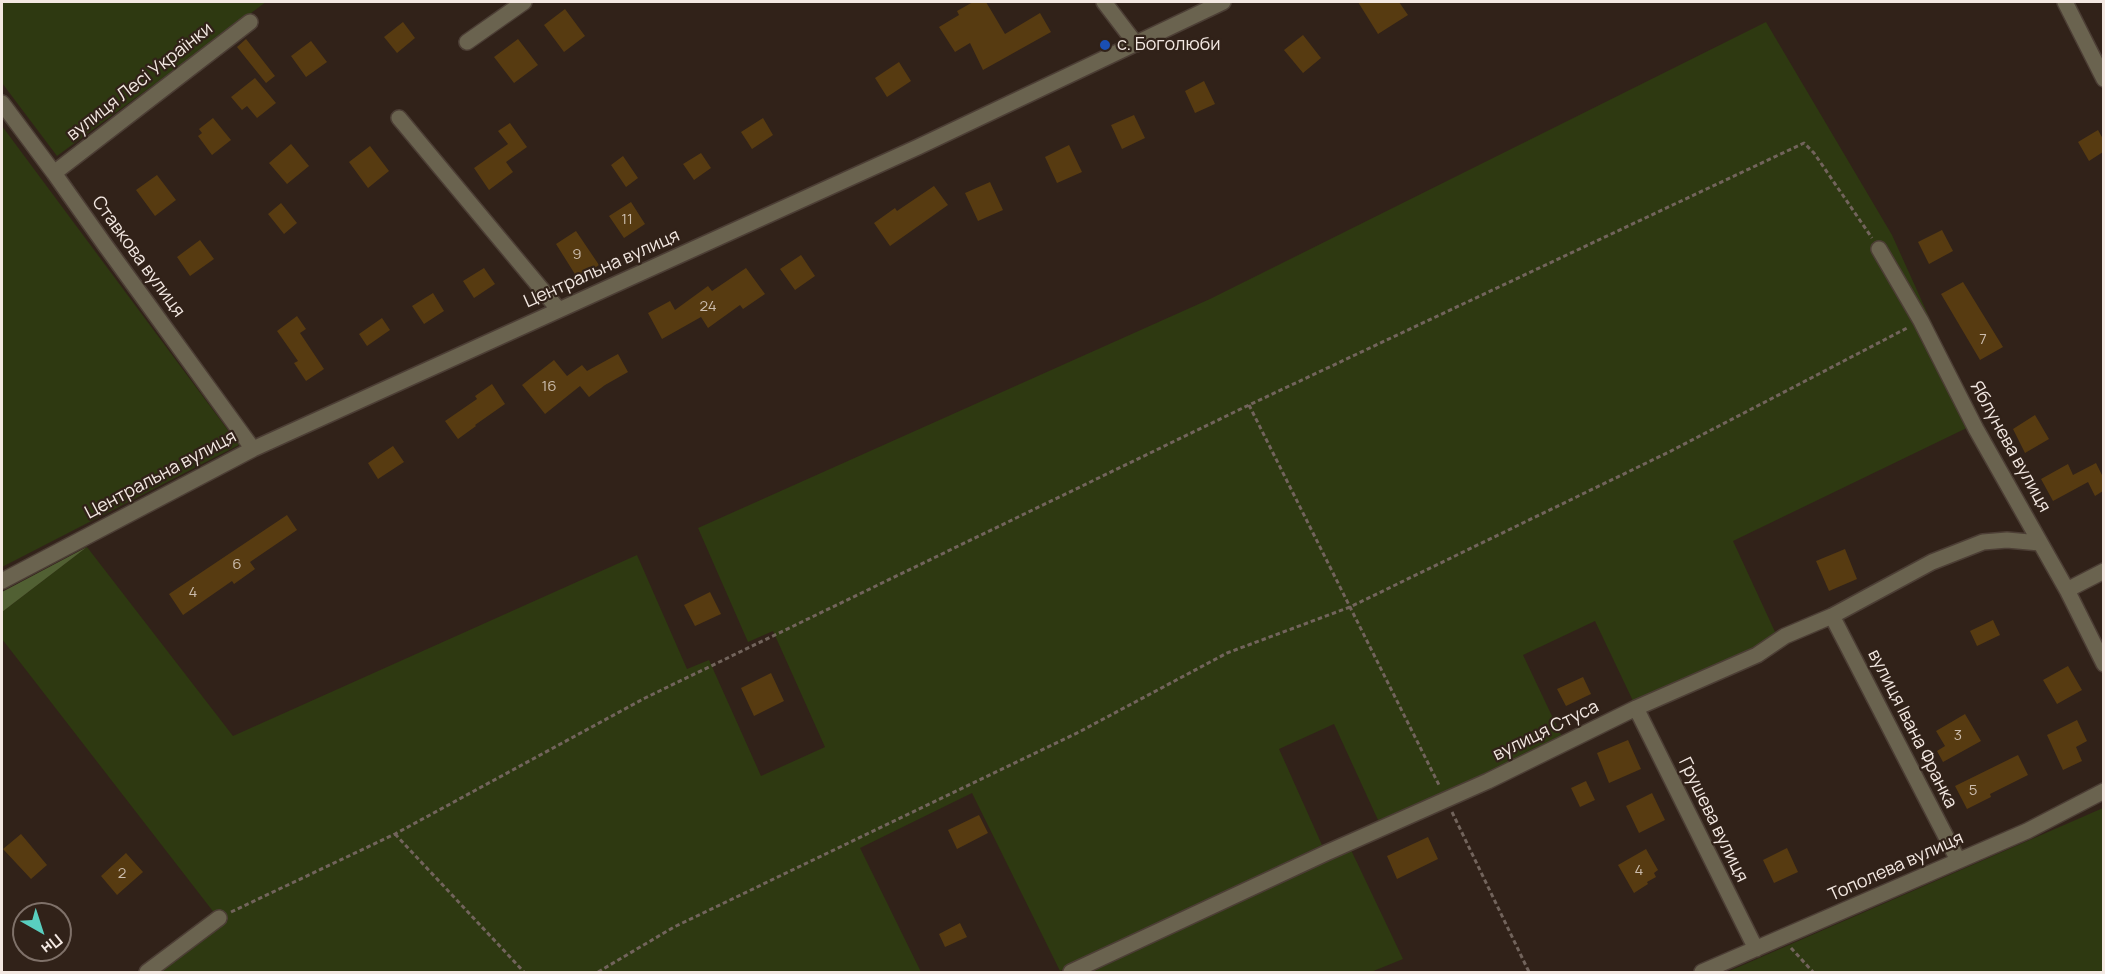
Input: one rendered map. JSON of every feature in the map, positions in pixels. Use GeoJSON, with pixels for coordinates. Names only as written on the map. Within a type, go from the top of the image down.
{"type":"FeatureCollection","features":[{"type":"Feature","properties":{"kind":"street"},"geometry":{"type":"LineString","coordinates":[[467,42],[524,2]]}},
{"type":"Feature","properties":{"kind":"street"},"geometry":{"type":"LineString","coordinates":[[1104,2],[1136,44]]}},
{"type":"Feature","properties":{"kind":"street","name":"Центральна вулиця"},"geometry":{"type":"LineString","coordinates":[[2,581],[253,449],[918,147],[1223,2]]}},
{"type":"Feature","properties":{"kind":"street"},"geometry":{"type":"LineString","coordinates":[[2065,2],[2103,79]]}},
{"type":"Feature","properties":{"kind":"street","name":"вулиця Лесі Українки"},"geometry":{"type":"LineString","coordinates":[[54,173],[250,22]]}},
{"type":"Feature","properties":{"kind":"street","name":"Ставкова вулиця"},"geometry":{"type":"LineString","coordinates":[[2,104],[253,449]]}},
{"type":"Feature","properties":{"kind":"street"},"geometry":{"type":"LineString","coordinates":[[399,118],[559,310]]}},
{"type":"Feature","properties":{"kind":"street","name":"Яблунева вулиця"},"geometry":{"type":"LineString","coordinates":[[1879,249],[1921,321],[1976,429],[2067,591],[2103,664]]}},
{"type":"Feature","properties":{"kind":"street","name":"вулиця Стуса"},"geometry":{"type":"LineString","coordinates":[[1071,972],[1447,800],[1636,708],[1757,655],[1785,636],[1832,616],[1932,562],[1983,542],[2007,540],[2040,543]]}},
{"type":"Feature","properties":{"kind":"street"},"geometry":{"type":"LineString","coordinates":[[2067,591],[2103,571]]}},
{"type":"Feature","properties":{"kind":"street","name":"вулиця Івана Франка"},"geometry":{"type":"LineString","coordinates":[[1832,616],[1959,861]]}},
{"type":"Feature","properties":{"kind":"street","name":"Грушева вулиця"},"geometry":{"type":"LineString","coordinates":[[1636,708],[1756,949]]}},
{"type":"Feature","properties":{"kind":"street","name":"Тополева вулиця"},"geometry":{"type":"LineString","coordinates":[[1702,972],[2027,831],[2103,791]]}},
{"type":"Feature","properties":{"kind":"street"},"geometry":{"type":"LineString","coordinates":[[147,972],[219,918]]}},
{"type":"Feature","properties":{"kind":"path"},"geometry":{"type":"LineString","coordinates":[[219,918],[395,834],[645,698],[1249,405],[1804,143],[1814,153],[1879,249]]}},
{"type":"Feature","properties":{"kind":"path"},"geometry":{"type":"LineString","coordinates":[[598,972],[674,927],[1079,732],[1227,653],[1350,607],[1669,452],[1921,321]]}},
{"type":"Feature","properties":{"kind":"path"},"geometry":{"type":"LineString","coordinates":[[1249,405],[1447,800],[1529,972]]}},
{"type":"Feature","properties":{"kind":"path"},"geometry":{"type":"LineString","coordinates":[[395,834],[524,972]]}},
{"type":"Feature","properties":{"kind":"path"},"geometry":{"type":"LineString","coordinates":[[1781,938],[1813,972]]}},
{"type":"Feature","properties":{"kind":"green space"},"geometry":{"type":"Polygon","coordinates":[[[2,2],[266,2],[57,156],[2,83],[2,2]]]}},
{"type":"Feature","properties":{"kind":"green space"},"geometry":{"type":"Polygon","coordinates":[[[1766,22],[1892,235],[1977,423],[1733,541],[1776,634],[1754,650],[1634,703],[1595,621],[1523,655],[1562,737],[1444,794],[1378,820],[1334,724],[1279,749],[1322,845],[1060,971],[972,793],[860,848],[921,972],[157,972],[222,923],[2,639],[2,612],[87,547],[233,736],[637,555],[687,669],[709,660],[761,776],[825,747],[773,631],[748,642],[698,528],[1210,299],[1766,22]]]}},
{"type":"Feature","properties":{"kind":"green space"},"geometry":{"type":"Polygon","coordinates":[[[2,126],[239,445],[2,567],[2,126]]]}},
{"type":"Feature","properties":{"kind":"green space"},"geometry":{"type":"Polygon","coordinates":[[[87,547],[2,612],[2,592],[87,547]]]}},
{"type":"Feature","properties":{"kind":"green space"},"geometry":{"type":"Polygon","coordinates":[[[2103,808],[2103,972],[1727,972],[2103,808]]]}},
{"type":"Feature","properties":{"kind":"green space"},"geometry":{"type":"Polygon","coordinates":[[[1351,850],[1403,959],[1371,972],[1087,972],[1351,850]]]}},
{"type":"Feature","properties":{"kind":"building"},"geometry":{"type":"Polygon","coordinates":[[[973,2],[986,2],[1005,34],[1040,13],[1051,32],[983,70],[970,43],[955,52],[939,27],[959,15],[957,11],[973,2]]]}},
{"type":"Feature","properties":{"kind":"building"},"geometry":{"type":"Polygon","coordinates":[[[1358,2],[1399,2],[1408,15],[1378,34],[1358,2]]]}},
{"type":"Feature","properties":{"kind":"building"},"geometry":{"type":"Polygon","coordinates":[[[565,9],[585,36],[564,52],[544,25],[565,9]]]}},
{"type":"Feature","properties":{"kind":"building"},"geometry":{"type":"Polygon","coordinates":[[[403,22],[415,38],[397,53],[384,37],[403,22]]]}},
{"type":"Feature","properties":{"kind":"building"},"geometry":{"type":"Polygon","coordinates":[[[1303,35],[1321,58],[1303,73],[1284,50],[1303,35]]]}},
{"type":"Feature","properties":{"kind":"building"},"geometry":{"type":"Polygon","coordinates":[[[246,39],[275,76],[266,83],[237,47],[246,39]]]}},
{"type":"Feature","properties":{"kind":"building"},"geometry":{"type":"Polygon","coordinates":[[[518,39],[538,65],[514,83],[494,57],[518,39]]]}},
{"type":"Feature","properties":{"kind":"building"},"geometry":{"type":"Polygon","coordinates":[[[311,41],[327,62],[306,77],[291,56],[311,41]]]}},
{"type":"Feature","properties":{"kind":"building"},"geometry":{"type":"Polygon","coordinates":[[[899,62],[911,81],[887,97],[875,78],[899,62]]]}},
{"type":"Feature","properties":{"kind":"building"},"geometry":{"type":"Polygon","coordinates":[[[255,78],[276,103],[257,118],[247,106],[242,110],[231,97],[255,78]]]}},
{"type":"Feature","properties":{"kind":"building"},"geometry":{"type":"Polygon","coordinates":[[[1204,81],[1215,104],[1195,113],[1185,91],[1204,81]]]}},
{"type":"Feature","properties":{"kind":"building"},"geometry":{"type":"Polygon","coordinates":[[[1134,115],[1145,138],[1122,149],[1111,125],[1134,115]]]}},
{"type":"Feature","properties":{"kind":"building"},"geometry":{"type":"Polygon","coordinates":[[[213,118],[231,140],[212,155],[198,136],[202,133],[199,129],[213,118]]]}},
{"type":"Feature","properties":{"kind":"building"},"geometry":{"type":"Polygon","coordinates":[[[763,118],[773,135],[752,149],[741,132],[763,118]]]}},
{"type":"Feature","properties":{"kind":"building"},"geometry":{"type":"Polygon","coordinates":[[[510,123],[527,147],[506,162],[513,172],[489,190],[474,168],[508,144],[498,131],[510,123]]]}},
{"type":"Feature","properties":{"kind":"building"},"geometry":{"type":"Polygon","coordinates":[[[2098,130],[2103,139],[2103,152],[2089,161],[2078,142],[2098,130]]]}},
{"type":"Feature","properties":{"kind":"building"},"geometry":{"type":"Polygon","coordinates":[[[291,144],[309,166],[287,184],[269,163],[291,144]]]}},
{"type":"Feature","properties":{"kind":"building"},"geometry":{"type":"Polygon","coordinates":[[[1069,145],[1082,172],[1057,183],[1045,157],[1069,145]]]}},
{"type":"Feature","properties":{"kind":"building"},"geometry":{"type":"Polygon","coordinates":[[[370,146],[389,171],[368,188],[349,162],[370,146]]]}},
{"type":"Feature","properties":{"kind":"building"},"geometry":{"type":"Polygon","coordinates":[[[701,153],[711,168],[694,180],[683,164],[701,153]]]}},
{"type":"Feature","properties":{"kind":"building"},"geometry":{"type":"Polygon","coordinates":[[[623,156],[638,178],[626,187],[611,165],[623,156]]]}},
{"type":"Feature","properties":{"kind":"building"},"geometry":{"type":"Polygon","coordinates":[[[157,175],[176,200],[155,216],[136,190],[157,175]]]}},
{"type":"Feature","properties":{"kind":"building"},"geometry":{"type":"Polygon","coordinates":[[[990,182],[1003,210],[978,221],[965,193],[990,182]]]}},
{"type":"Feature","properties":{"kind":"building"},"geometry":{"type":"Polygon","coordinates":[[[934,186],[948,205],[890,246],[874,223],[895,208],[897,211],[934,186]]]}},
{"type":"Feature","properties":{"kind":"building"},"geometry":{"type":"Polygon","coordinates":[[[631,202],[645,224],[624,238],[609,216],[631,202]]]}},
{"type":"Feature","properties":{"kind":"building"},"geometry":{"type":"Polygon","coordinates":[[[281,203],[297,223],[284,234],[268,214],[281,203]]]}},
{"type":"Feature","properties":{"kind":"building"},"geometry":{"type":"Polygon","coordinates":[[[1942,230],[1953,251],[1929,264],[1918,242],[1942,230]]]}},
{"type":"Feature","properties":{"kind":"building"},"geometry":{"type":"Polygon","coordinates":[[[576,231],[599,265],[578,279],[556,244],[576,231]]]}},
{"type":"Feature","properties":{"kind":"building"},"geometry":{"type":"Polygon","coordinates":[[[200,240],[214,259],[190,276],[177,257],[200,240]]]}},
{"type":"Feature","properties":{"kind":"building"},"geometry":{"type":"Polygon","coordinates":[[[801,255],[815,276],[795,290],[780,269],[801,255]]]}},
{"type":"Feature","properties":{"kind":"building"},"geometry":{"type":"Polygon","coordinates":[[[484,268],[495,284],[474,298],[463,281],[484,268]]]}},
{"type":"Feature","properties":{"kind":"building"},"geometry":{"type":"Polygon","coordinates":[[[746,268],[765,294],[743,309],[740,305],[708,328],[701,317],[662,339],[648,313],[670,301],[675,310],[708,286],[712,291],[746,268]]]}},
{"type":"Feature","properties":{"kind":"building"},"geometry":{"type":"Polygon","coordinates":[[[1963,282],[2003,347],[1980,360],[1941,294],[1963,282]]]}},
{"type":"Feature","properties":{"kind":"building"},"geometry":{"type":"Polygon","coordinates":[[[433,293],[444,311],[424,324],[412,306],[433,293]]]}},
{"type":"Feature","properties":{"kind":"building"},"geometry":{"type":"Polygon","coordinates":[[[297,316],[306,329],[300,333],[324,369],[306,381],[294,363],[298,361],[277,331],[297,316]]]}},
{"type":"Feature","properties":{"kind":"building"},"geometry":{"type":"Polygon","coordinates":[[[382,318],[390,330],[367,346],[359,334],[382,318]]]}},
{"type":"Feature","properties":{"kind":"building"},"geometry":{"type":"Polygon","coordinates":[[[618,354],[628,372],[589,397],[580,386],[545,414],[522,385],[554,360],[567,376],[582,365],[587,371],[618,354]]]}},
{"type":"Feature","properties":{"kind":"building"},"geometry":{"type":"Polygon","coordinates":[[[492,384],[505,404],[458,439],[445,421],[477,399],[475,396],[492,384]]]}},
{"type":"Feature","properties":{"kind":"building"},"geometry":{"type":"Polygon","coordinates":[[[2035,415],[2049,439],[2025,453],[2013,429],[2035,415]]]}},
{"type":"Feature","properties":{"kind":"building"},"geometry":{"type":"Polygon","coordinates":[[[393,446],[404,462],[378,479],[368,463],[393,446]]]}},
{"type":"Feature","properties":{"kind":"building"},"geometry":{"type":"Polygon","coordinates":[[[2096,463],[2103,477],[2103,491],[2095,496],[2088,482],[2053,501],[2041,479],[2068,464],[2073,475],[2096,463]]]}},
{"type":"Feature","properties":{"kind":"building"},"geometry":{"type":"Polygon","coordinates":[[[287,515],[297,530],[250,562],[255,569],[234,584],[232,581],[183,615],[169,594],[287,515]]]}},
{"type":"Feature","properties":{"kind":"building"},"geometry":{"type":"Polygon","coordinates":[[[1845,549],[1857,579],[1829,591],[1816,561],[1845,549]]]}},
{"type":"Feature","properties":{"kind":"building"},"geometry":{"type":"Polygon","coordinates":[[[710,592],[721,614],[695,626],[684,605],[710,592]]]}},
{"type":"Feature","properties":{"kind":"building"},"geometry":{"type":"Polygon","coordinates":[[[1993,620],[2000,635],[1977,646],[1970,631],[1993,620]]]}},
{"type":"Feature","properties":{"kind":"building"},"geometry":{"type":"Polygon","coordinates":[[[2068,666],[2082,690],[2057,704],[2043,680],[2068,666]]]}},
{"type":"Feature","properties":{"kind":"building"},"geometry":{"type":"Polygon","coordinates":[[[771,673],[784,701],[754,716],[741,688],[771,673]]]}},
{"type":"Feature","properties":{"kind":"building"},"geometry":{"type":"Polygon","coordinates":[[[1583,677],[1591,694],[1566,706],[1557,689],[1583,677]]]}},
{"type":"Feature","properties":{"kind":"building"},"geometry":{"type":"Polygon","coordinates":[[[1965,714],[1981,741],[1943,762],[1937,751],[1945,746],[1936,731],[1965,714]]]}},
{"type":"Feature","properties":{"kind":"building"},"geometry":{"type":"Polygon","coordinates":[[[2077,720],[2087,741],[2076,747],[2082,761],[2063,770],[2047,735],[2077,720]]]}},
{"type":"Feature","properties":{"kind":"building"},"geometry":{"type":"Polygon","coordinates":[[[1628,740],[1641,769],[1609,783],[1597,753],[1628,740]]]}},
{"type":"Feature","properties":{"kind":"building"},"geometry":{"type":"Polygon","coordinates":[[[2018,755],[2028,775],[1990,794],[1991,797],[1967,809],[1955,786],[2018,755]]]}},
{"type":"Feature","properties":{"kind":"building"},"geometry":{"type":"Polygon","coordinates":[[[1586,781],[1595,800],[1580,807],[1571,788],[1586,781]]]}},
{"type":"Feature","properties":{"kind":"building"},"geometry":{"type":"Polygon","coordinates":[[[1652,793],[1665,820],[1639,833],[1626,806],[1652,793]]]}},
{"type":"Feature","properties":{"kind":"building"},"geometry":{"type":"Polygon","coordinates":[[[979,815],[988,833],[957,849],[948,830],[979,815]]]}},
{"type":"Feature","properties":{"kind":"building"},"geometry":{"type":"Polygon","coordinates":[[[21,834],[47,865],[31,879],[3,849],[21,834]]]}},
{"type":"Feature","properties":{"kind":"building"},"geometry":{"type":"Polygon","coordinates":[[[1428,837],[1438,859],[1397,879],[1387,856],[1428,837]]]}},
{"type":"Feature","properties":{"kind":"building"},"geometry":{"type":"Polygon","coordinates":[[[1787,848],[1798,872],[1774,883],[1763,860],[1787,848]]]}},
{"type":"Feature","properties":{"kind":"building"},"geometry":{"type":"Polygon","coordinates":[[[1646,849],[1658,870],[1654,873],[1656,877],[1634,893],[1618,865],[1646,849]]]}},
{"type":"Feature","properties":{"kind":"building"},"geometry":{"type":"Polygon","coordinates":[[[126,853],[143,872],[117,895],[101,876],[126,853]]]}},
{"type":"Feature","properties":{"kind":"building"},"geometry":{"type":"Polygon","coordinates":[[[960,923],[967,937],[945,947],[939,934],[960,923]]]}},
{"type":"Feature","properties":{"kind":"place","name":"с. Боголюби"},"geometry":{"type":"Point","coordinates":[1105,45]}}]}
